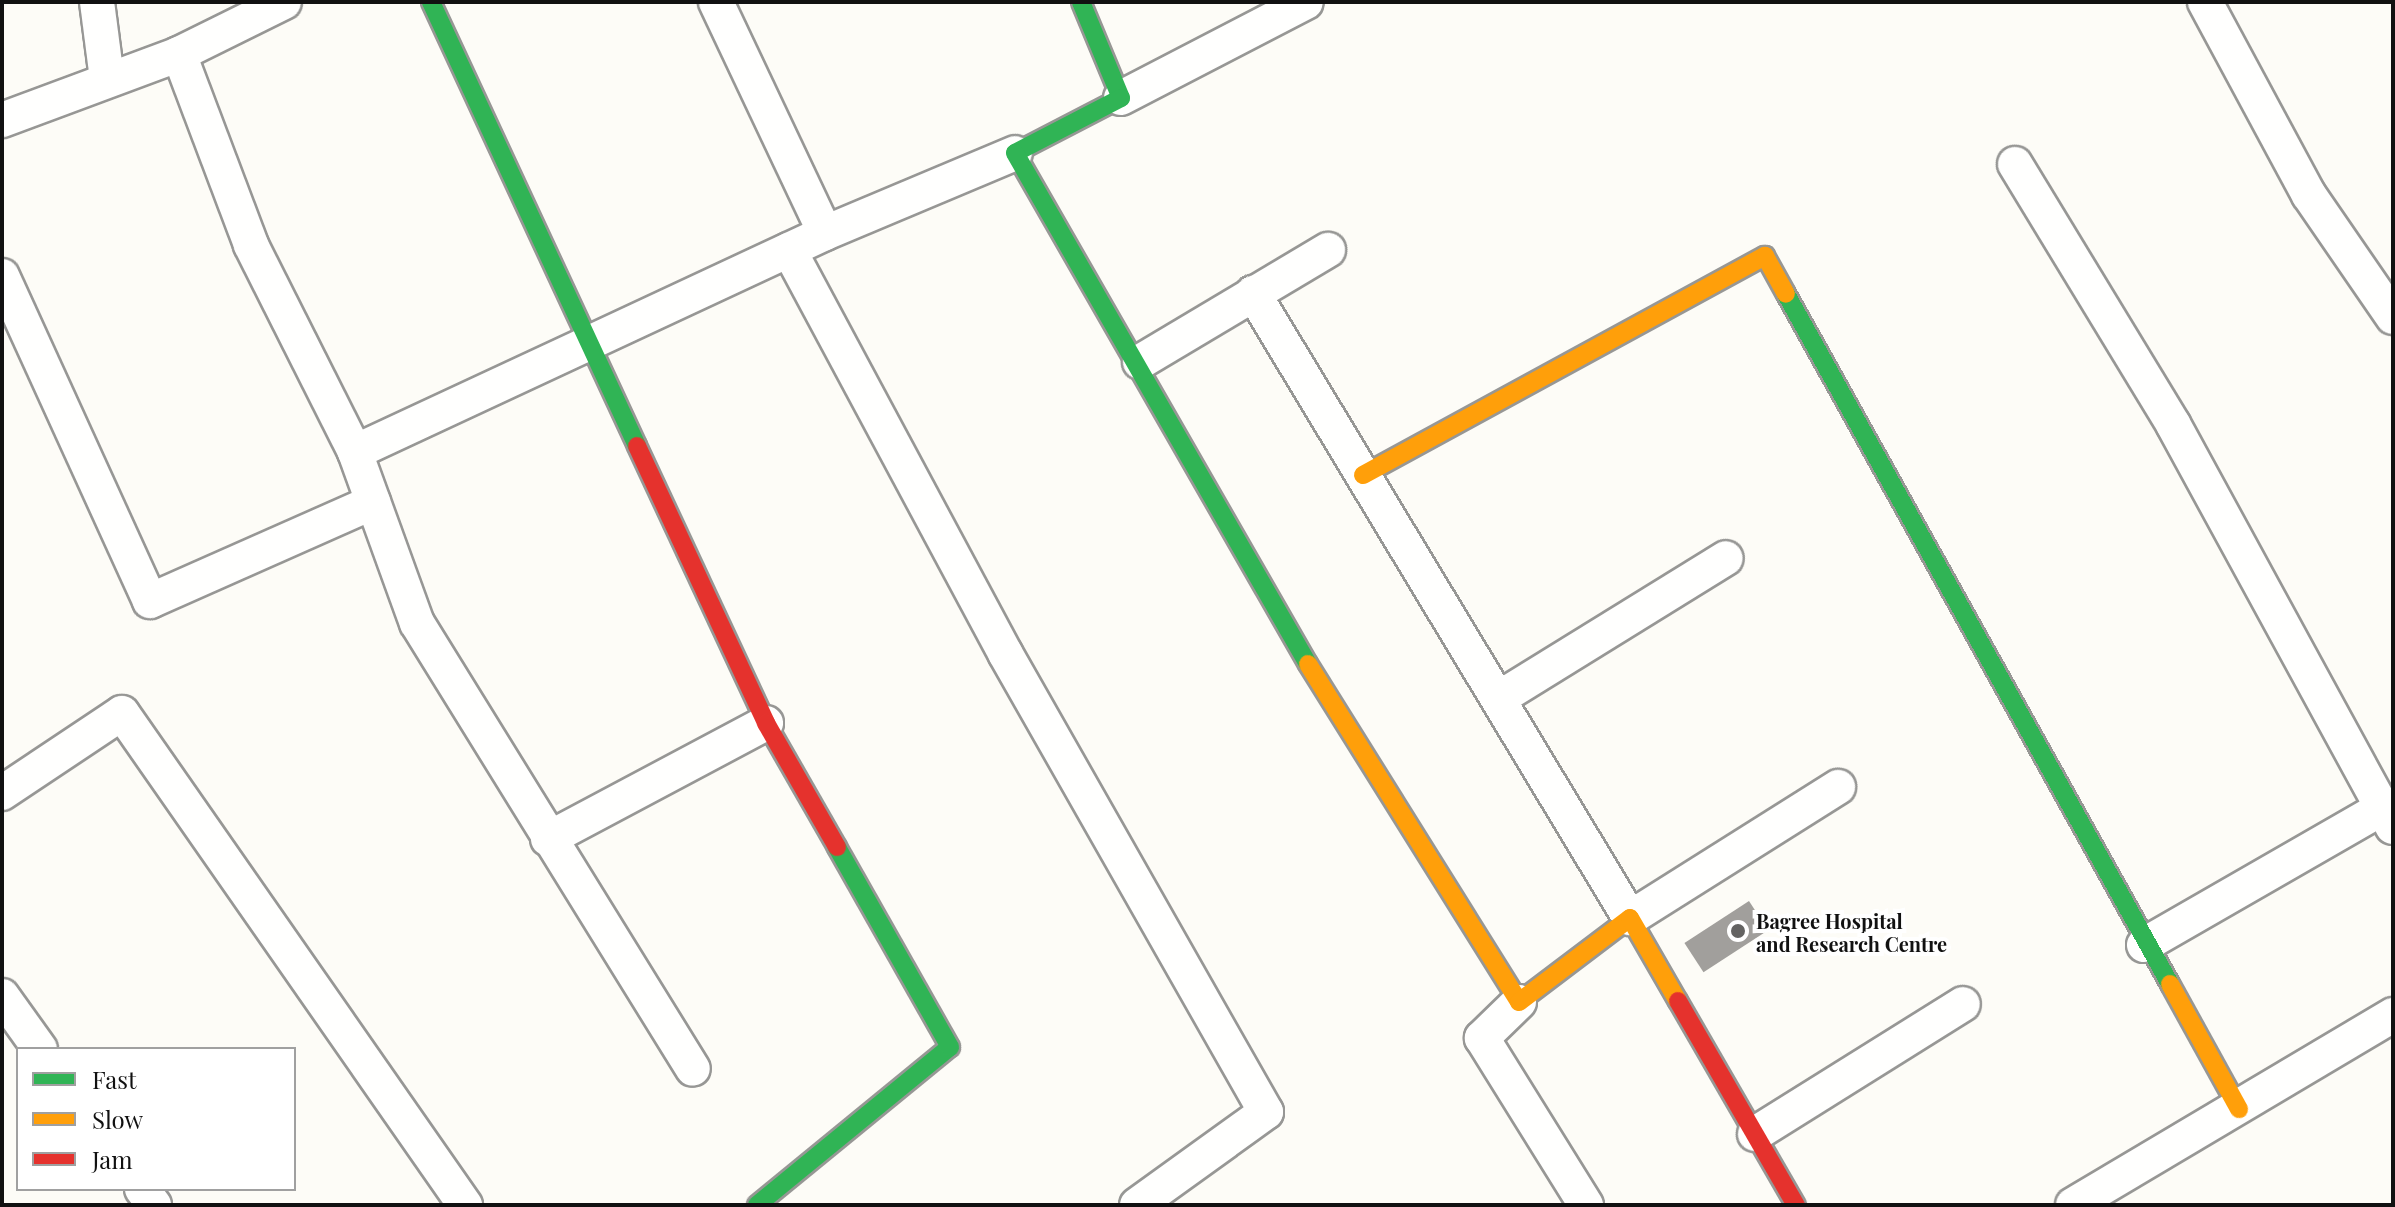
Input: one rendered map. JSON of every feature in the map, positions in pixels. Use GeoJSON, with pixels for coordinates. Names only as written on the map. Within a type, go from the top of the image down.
{"type":"FeatureCollection","features":[{"type":"Feature","properties":{"kind":"street"},"geometry":{"type":"LineString","coordinates":[[97,2],[107,79]]}},
{"type":"Feature","properties":{"kind":"street"},"geometry":{"type":"LineString","coordinates":[[2,120],[179,54],[284,2]]}},
{"type":"Feature","properties":{"kind":"street"},"geometry":{"type":"LineString","coordinates":[[431,2],[588,347],[766,723],[950,1047],[757,1205]]}},
{"type":"Feature","properties":{"kind":"street"},"geometry":{"type":"LineString","coordinates":[[716,2],[825,233]]}},
{"type":"Feature","properties":{"kind":"street"},"geometry":{"type":"LineString","coordinates":[[1081,2],[1121,98]]}},
{"type":"Feature","properties":{"kind":"street"},"geometry":{"type":"LineString","coordinates":[[355,452],[588,347],[825,233],[1015,153],[1306,2]]}},
{"type":"Feature","properties":{"kind":"street"},"geometry":{"type":"LineString","coordinates":[[2205,2],[2309,195],[2393,317]]}},
{"type":"Feature","properties":{"kind":"street"},"geometry":{"type":"LineString","coordinates":[[179,54],[251,245],[355,452],[417,623],[693,1069]]}},
{"type":"Feature","properties":{"kind":"street"},"geometry":{"type":"LineString","coordinates":[[1015,153],[1140,362],[1250,571],[1519,1002]]}},
{"type":"Feature","properties":{"kind":"street"},"geometry":{"type":"LineString","coordinates":[[2015,164],[2173,424],[2387,818],[2144,945]]}},
{"type":"Feature","properties":{"kind":"street"},"geometry":{"type":"LineString","coordinates":[[789,250],[1005,653],[1266,1112],[1137,1205]]}},
{"type":"Feature","properties":{"kind":"street"},"geometry":{"type":"LineString","coordinates":[[1140,362],[1328,250]]}},
{"type":"Feature","properties":{"kind":"street"},"geometry":{"type":"LineString","coordinates":[[1363,475],[1765,256],[2144,945],[2239,1109]]}},
{"type":"Feature","properties":{"kind":"street"},"geometry":{"type":"LineString","coordinates":[[2,276],[150,601],[373,502]]}},
{"type":"Feature","properties":{"kind":"street"},"geometry":{"type":"LineString","coordinates":[[1253,293],[1501,697],[1796,1205]]}},
{"type":"Feature","properties":{"kind":"street"},"geometry":{"type":"LineString","coordinates":[[1501,697],[1726,558]]}},
{"type":"Feature","properties":{"kind":"street"},"geometry":{"type":"LineString","coordinates":[[2,793],[122,713],[465,1205]]}},
{"type":"Feature","properties":{"kind":"street"},"geometry":{"type":"LineString","coordinates":[[548,839],[766,723]]}},
{"type":"Feature","properties":{"kind":"street"},"geometry":{"type":"LineString","coordinates":[[1586,1205],[1482,1038],[1519,1002],[1630,918],[1838,787]]}},
{"type":"Feature","properties":{"kind":"street"},"geometry":{"type":"LineString","coordinates":[[2,996],[39,1047]]}},
{"type":"Feature","properties":{"kind":"street"},"geometry":{"type":"LineString","coordinates":[[1755,1134],[1963,1004]]}},
{"type":"Feature","properties":{"kind":"street"},"geometry":{"type":"LineString","coordinates":[[2073,1205],[2393,1015]]}},
{"type":"Feature","properties":{"kind":"building"},"geometry":{"type":"Polygon","coordinates":[[[1749,901],[1768,930],[1703,972],[1684,943],[1749,901]]]}},
{"type":"Feature","properties":{"kind":"traffic: fast"},"geometry":{"type":"LineString","coordinates":[[431,2],[637,446]]}},
{"type":"Feature","properties":{"kind":"traffic: fast"},"geometry":{"type":"LineString","coordinates":[[1081,2],[1121,98],[1015,153],[1308,664]]}},
{"type":"Feature","properties":{"kind":"traffic: fast"},"geometry":{"type":"LineString","coordinates":[[1786,294],[2170,984]]}},
{"type":"Feature","properties":{"kind":"traffic: fast"},"geometry":{"type":"LineString","coordinates":[[757,1205],[950,1047],[837,847]]}},
{"type":"Feature","properties":{"kind":"traffic: slow"},"geometry":{"type":"LineString","coordinates":[[1363,475],[1765,256],[1786,294]]}},
{"type":"Feature","properties":{"kind":"traffic: slow"},"geometry":{"type":"LineString","coordinates":[[1308,664],[1519,1002],[1630,918],[1678,1001]]}},
{"type":"Feature","properties":{"kind":"traffic: slow"},"geometry":{"type":"LineString","coordinates":[[2170,984],[2239,1109]]}},
{"type":"Feature","properties":{"kind":"traffic: jam"},"geometry":{"type":"LineString","coordinates":[[637,446],[766,723],[837,847]]}},
{"type":"Feature","properties":{"kind":"traffic: jam"},"geometry":{"type":"LineString","coordinates":[[1678,1001],[1796,1205]]}},
{"type":"Feature","properties":{"kind":"place","name":"Bagree Hospital and Research Centre"},"geometry":{"type":"Point","coordinates":[1738,931]}}]}
